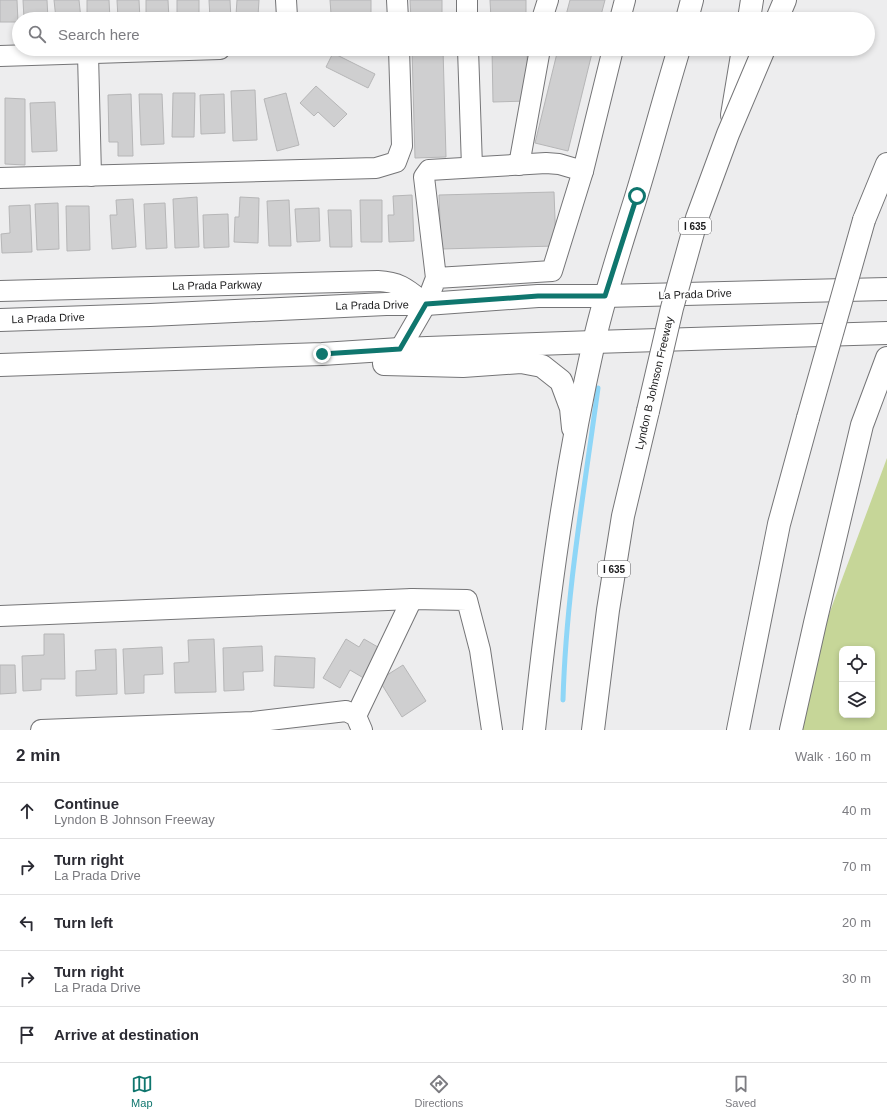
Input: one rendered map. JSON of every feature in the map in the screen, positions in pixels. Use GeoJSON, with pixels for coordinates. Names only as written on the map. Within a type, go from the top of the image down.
{"type":"FeatureCollection","features":[{"type":"Feature","properties":{"kind":"main road"},"geometry":{"type":"LineString","coordinates":[[689,12],[692,0]]}},
{"type":"Feature","properties":{"kind":"main road"},"geometry":{"type":"LineString","coordinates":[[750,12],[752,0]]}},
{"type":"Feature","properties":{"kind":"main road"},"geometry":{"type":"LineString","coordinates":[[780,12],[785,0]]}},
{"type":"Feature","properties":{"kind":"main road"},"geometry":{"type":"LineString","coordinates":[[534,730],[542,657],[563,506],[574,440],[594,342],[605,296],[637,196],[677,56]]}},
{"type":"Feature","properties":{"kind":"main road"},"geometry":{"type":"LineString","coordinates":[[728,134],[742,56]]}},
{"type":"Feature","properties":{"kind":"main road","name":"Lyndon B Johnson Freeway"},"geometry":{"type":"LineString","coordinates":[[593,730],[608,610],[623,516],[672,308],[695,225],[728,134],[761,56]]}},
{"type":"Feature","properties":{"kind":"main road"},"geometry":{"type":"LineString","coordinates":[[738,730],[779,524],[864,220],[886,168]]}},
{"type":"Feature","properties":{"kind":"main road","name":"La Prada Drive"},"geometry":{"type":"LineString","coordinates":[[0,320],[150,315],[386,304],[426,304],[538,296],[605,296],[887,289]]}},
{"type":"Feature","properties":{"kind":"main road"},"geometry":{"type":"LineString","coordinates":[[0,365],[322,354],[400,349],[594,342],[887,333]]}},
{"type":"Feature","properties":{"kind":"main road"},"geometry":{"type":"LineString","coordinates":[[322,354],[362,364],[462,366],[521,362],[542,366],[560,381],[571,408],[574,440]]}},
{"type":"Feature","properties":{"kind":"main road"},"geometry":{"type":"LineString","coordinates":[[791,730],[862,425],[887,358]]}},
{"type":"Feature","properties":{"kind":"street"},"geometry":{"type":"LineString","coordinates":[[286,0],[287,12]]}},
{"type":"Feature","properties":{"kind":"street"},"geometry":{"type":"LineString","coordinates":[[397,0],[398,12]]}},
{"type":"Feature","properties":{"kind":"street"},"geometry":{"type":"LineString","coordinates":[[467,0],[468,12]]}},
{"type":"Feature","properties":{"kind":"street"},"geometry":{"type":"LineString","coordinates":[[541,0],[542,12]]}},
{"type":"Feature","properties":{"kind":"street"},"geometry":{"type":"LineString","coordinates":[[544,12],[548,0]]}},
{"type":"Feature","properties":{"kind":"street"},"geometry":{"type":"LineString","coordinates":[[622,12],[625,0]]}},
{"type":"Feature","properties":{"kind":"street"},"geometry":{"type":"LineString","coordinates":[[0,56],[12,56]]}},
{"type":"Feature","properties":{"kind":"street"},"geometry":{"type":"LineString","coordinates":[[88,56],[91,176]]}},
{"type":"Feature","properties":{"kind":"street"},"geometry":{"type":"LineString","coordinates":[[0,178],[376,168],[396,162],[402,146],[399,56]]}},
{"type":"Feature","properties":{"kind":"street"},"geometry":{"type":"LineString","coordinates":[[468,56],[472,167]]}},
{"type":"Feature","properties":{"kind":"street"},"geometry":{"type":"LineString","coordinates":[[519,165],[539,56]]}},
{"type":"Feature","properties":{"kind":"street"},"geometry":{"type":"LineString","coordinates":[[436,278],[552,271],[583,171],[611,56]]}},
{"type":"Feature","properties":{"kind":"street"},"geometry":{"type":"LineString","coordinates":[[400,349],[426,304],[436,278],[424,177],[429,170],[559,164],[583,171]]}},
{"type":"Feature","properties":{"kind":"street","name":"La Prada Parkway"},"geometry":{"type":"LineString","coordinates":[[0,290],[378,281],[391,282],[406,288],[426,304]]}},
{"type":"Feature","properties":{"kind":"street"},"geometry":{"type":"LineString","coordinates":[[41,730],[252,726],[346,711],[359,723],[412,599]]}},
{"type":"Feature","properties":{"kind":"street"},"geometry":{"type":"LineString","coordinates":[[0,616],[412,599],[467,600],[480,650],[492,730]]}},
{"type":"Feature","properties":{"kind":"green space"},"geometry":{"type":"Polygon","coordinates":[[[887,458],[887,730],[786,730],[887,458]]]}},
{"type":"Feature","properties":{"kind":"building"},"geometry":{"type":"Polygon","coordinates":[[[0,0],[17,0],[18,12],[12,12],[12,22],[0,22],[0,0]]]}},
{"type":"Feature","properties":{"kind":"building"},"geometry":{"type":"Polygon","coordinates":[[[23,0],[47,0],[48,12],[24,12],[23,0]]]}},
{"type":"Feature","properties":{"kind":"building"},"geometry":{"type":"Polygon","coordinates":[[[54,0],[79,0],[80,12],[55,12],[54,0]]]}},
{"type":"Feature","properties":{"kind":"building"},"geometry":{"type":"Polygon","coordinates":[[[87,0],[109,0],[110,12],[87,12],[87,0]]]}},
{"type":"Feature","properties":{"kind":"building"},"geometry":{"type":"Polygon","coordinates":[[[117,0],[139,0],[140,12],[118,12],[117,0]]]}},
{"type":"Feature","properties":{"kind":"building"},"geometry":{"type":"Polygon","coordinates":[[[146,0],[168,0],[169,12],[146,12],[146,0]]]}},
{"type":"Feature","properties":{"kind":"building"},"geometry":{"type":"Polygon","coordinates":[[[177,0],[199,0],[199,12],[177,12],[177,0]]]}},
{"type":"Feature","properties":{"kind":"building"},"geometry":{"type":"Polygon","coordinates":[[[209,0],[230,0],[231,12],[210,12],[209,0]]]}},
{"type":"Feature","properties":{"kind":"building"},"geometry":{"type":"Polygon","coordinates":[[[237,0],[259,0],[258,12],[236,12],[237,0]]]}},
{"type":"Feature","properties":{"kind":"building"},"geometry":{"type":"Polygon","coordinates":[[[330,0],[371,0],[371,12],[331,12],[330,0]]]}},
{"type":"Feature","properties":{"kind":"building"},"geometry":{"type":"Polygon","coordinates":[[[410,0],[442,0],[442,12],[411,12],[410,0]]]}},
{"type":"Feature","properties":{"kind":"building"},"geometry":{"type":"Polygon","coordinates":[[[490,0],[526,0],[526,12],[491,12],[490,0]]]}},
{"type":"Feature","properties":{"kind":"building"},"geometry":{"type":"Polygon","coordinates":[[[570,0],[605,0],[602,12],[567,12],[570,0]]]}},
{"type":"Feature","properties":{"kind":"building"},"geometry":{"type":"Polygon","coordinates":[[[332,56],[339,56],[375,74],[368,88],[326,67],[332,56]]]}},
{"type":"Feature","properties":{"kind":"building"},"geometry":{"type":"Polygon","coordinates":[[[412,56],[443,56],[446,157],[415,158],[412,56]]]}},
{"type":"Feature","properties":{"kind":"building"},"geometry":{"type":"Polygon","coordinates":[[[492,56],[527,56],[528,101],[493,102],[492,56]]]}},
{"type":"Feature","properties":{"kind":"building"},"geometry":{"type":"Polygon","coordinates":[[[556,56],[591,56],[568,151],[535,143],[556,56]]]}},
{"type":"Feature","properties":{"kind":"building"},"geometry":{"type":"Polygon","coordinates":[[[316,86],[347,114],[334,127],[318,112],[314,116],[300,103],[316,86]]]}},
{"type":"Feature","properties":{"kind":"building"},"geometry":{"type":"Polygon","coordinates":[[[255,90],[257,140],[233,141],[231,91],[255,90]]]}},
{"type":"Feature","properties":{"kind":"building"},"geometry":{"type":"Polygon","coordinates":[[[173,93],[195,93],[194,137],[172,137],[173,93]]]}},
{"type":"Feature","properties":{"kind":"building"},"geometry":{"type":"Polygon","coordinates":[[[286,93],[299,145],[277,151],[264,99],[286,93]]]}},
{"type":"Feature","properties":{"kind":"building"},"geometry":{"type":"Polygon","coordinates":[[[131,94],[133,156],[118,156],[118,142],[109,142],[108,95],[131,94]]]}},
{"type":"Feature","properties":{"kind":"building"},"geometry":{"type":"Polygon","coordinates":[[[139,94],[162,94],[164,144],[141,145],[139,94]]]}},
{"type":"Feature","properties":{"kind":"building"},"geometry":{"type":"Polygon","coordinates":[[[224,94],[225,133],[201,134],[200,95],[224,94]]]}},
{"type":"Feature","properties":{"kind":"building"},"geometry":{"type":"Polygon","coordinates":[[[5,98],[25,99],[25,165],[5,164],[5,98]]]}},
{"type":"Feature","properties":{"kind":"building"},"geometry":{"type":"Polygon","coordinates":[[[55,102],[57,151],[32,152],[30,103],[55,102]]]}},
{"type":"Feature","properties":{"kind":"building"},"geometry":{"type":"Polygon","coordinates":[[[554,192],[556,246],[441,249],[439,195],[554,192]]]}},
{"type":"Feature","properties":{"kind":"building"},"geometry":{"type":"Polygon","coordinates":[[[412,195],[414,241],[389,242],[388,215],[394,215],[393,196],[412,195]]]}},
{"type":"Feature","properties":{"kind":"building"},"geometry":{"type":"Polygon","coordinates":[[[197,197],[199,247],[175,248],[173,199],[197,197]]]}},
{"type":"Feature","properties":{"kind":"building"},"geometry":{"type":"Polygon","coordinates":[[[240,197],[259,198],[258,243],[234,242],[235,217],[239,217],[240,197]]]}},
{"type":"Feature","properties":{"kind":"building"},"geometry":{"type":"Polygon","coordinates":[[[133,199],[136,247],[112,249],[110,215],[117,215],[116,200],[133,199]]]}},
{"type":"Feature","properties":{"kind":"building"},"geometry":{"type":"Polygon","coordinates":[[[289,200],[291,246],[269,246],[267,201],[289,200]]]}},
{"type":"Feature","properties":{"kind":"building"},"geometry":{"type":"Polygon","coordinates":[[[360,200],[382,200],[382,242],[361,242],[360,200]]]}},
{"type":"Feature","properties":{"kind":"building"},"geometry":{"type":"Polygon","coordinates":[[[58,203],[59,249],[37,250],[35,204],[58,203]]]}},
{"type":"Feature","properties":{"kind":"building"},"geometry":{"type":"Polygon","coordinates":[[[165,203],[167,248],[146,249],[144,204],[165,203]]]}},
{"type":"Feature","properties":{"kind":"building"},"geometry":{"type":"Polygon","coordinates":[[[30,205],[32,252],[2,253],[1,234],[10,233],[9,206],[30,205]]]}},
{"type":"Feature","properties":{"kind":"building"},"geometry":{"type":"Polygon","coordinates":[[[66,206],[89,206],[90,250],[67,251],[66,206]]]}},
{"type":"Feature","properties":{"kind":"building"},"geometry":{"type":"Polygon","coordinates":[[[319,208],[320,241],[297,242],[295,209],[319,208]]]}},
{"type":"Feature","properties":{"kind":"building"},"geometry":{"type":"Polygon","coordinates":[[[328,210],[351,210],[352,247],[330,247],[328,210]]]}},
{"type":"Feature","properties":{"kind":"building"},"geometry":{"type":"Polygon","coordinates":[[[228,214],[229,247],[204,248],[203,215],[228,214]]]}},
{"type":"Feature","properties":{"kind":"building"},"geometry":{"type":"Polygon","coordinates":[[[44,634],[64,634],[65,679],[41,679],[41,690],[23,691],[22,656],[44,655],[44,634]]]}},
{"type":"Feature","properties":{"kind":"building"},"geometry":{"type":"Polygon","coordinates":[[[214,639],[216,692],[175,693],[174,663],[189,662],[188,640],[214,639]]]}},
{"type":"Feature","properties":{"kind":"building"},"geometry":{"type":"Polygon","coordinates":[[[346,639],[359,647],[364,639],[383,650],[367,680],[350,670],[340,688],[323,678],[346,639]]]}},
{"type":"Feature","properties":{"kind":"building"},"geometry":{"type":"Polygon","coordinates":[[[262,646],[263,671],[243,672],[244,690],[224,691],[223,648],[262,646]]]}},
{"type":"Feature","properties":{"kind":"building"},"geometry":{"type":"Polygon","coordinates":[[[162,647],[163,674],[144,675],[144,693],[125,694],[123,649],[162,647]]]}},
{"type":"Feature","properties":{"kind":"building"},"geometry":{"type":"Polygon","coordinates":[[[116,649],[117,694],[76,696],[76,671],[96,670],[95,650],[116,649]]]}},
{"type":"Feature","properties":{"kind":"building"},"geometry":{"type":"Polygon","coordinates":[[[275,656],[315,658],[314,688],[274,686],[275,656]]]}},
{"type":"Feature","properties":{"kind":"building"},"geometry":{"type":"Polygon","coordinates":[[[0,665],[15,665],[16,693],[0,694],[0,665]]]}},
{"type":"Feature","properties":{"kind":"building"},"geometry":{"type":"Polygon","coordinates":[[[403,665],[426,701],[402,717],[379,680],[403,665]]]}},
{"type":"Feature","properties":{"kind":"waterway"},"geometry":{"type":"LineString","coordinates":[[563,700],[572,583],[598,388]]}},
{"type":"Feature","properties":{"kind":"route"},"geometry":{"type":"LineString","coordinates":[[322,354],[400,349],[426,304],[538,296],[605,296],[637,196]]}}]}
